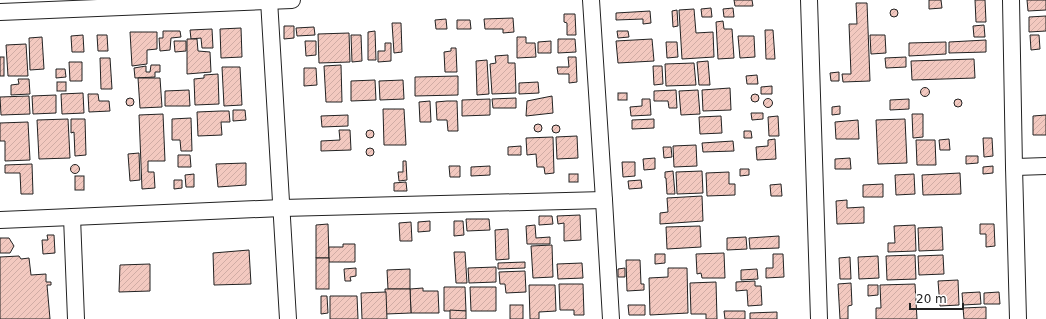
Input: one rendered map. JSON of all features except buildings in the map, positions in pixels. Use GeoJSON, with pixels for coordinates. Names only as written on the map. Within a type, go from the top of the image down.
{"type":"FeatureCollection","features":[{"type":"Feature","properties":{"kind":"street"},"geometry":{"type":"LineString","coordinates":[[269,0],[288,319]]}},
{"type":"Feature","properties":{"kind":"street"},"geometry":{"type":"LineString","coordinates":[[0,12],[292,0]]}},
{"type":"Feature","properties":{"kind":"street"},"geometry":{"type":"LineString","coordinates":[[591,0],[611,319]]}},
{"type":"Feature","properties":{"kind":"street"},"geometry":{"type":"LineString","coordinates":[[809,0],[819,319]]}},
{"type":"Feature","properties":{"kind":"street"},"geometry":{"type":"LineString","coordinates":[[1011,0],[1018,319]]}},
{"type":"Feature","properties":{"kind":"street"},"geometry":{"type":"LineString","coordinates":[[1014,167],[1046,166]]}},
{"type":"Feature","properties":{"kind":"street"},"geometry":{"type":"LineString","coordinates":[[0,220],[282,208],[604,200]]}},
{"type":"Feature","properties":{"kind":"street"},"geometry":{"type":"LineString","coordinates":[[72,217],[76,319]]}}]}
